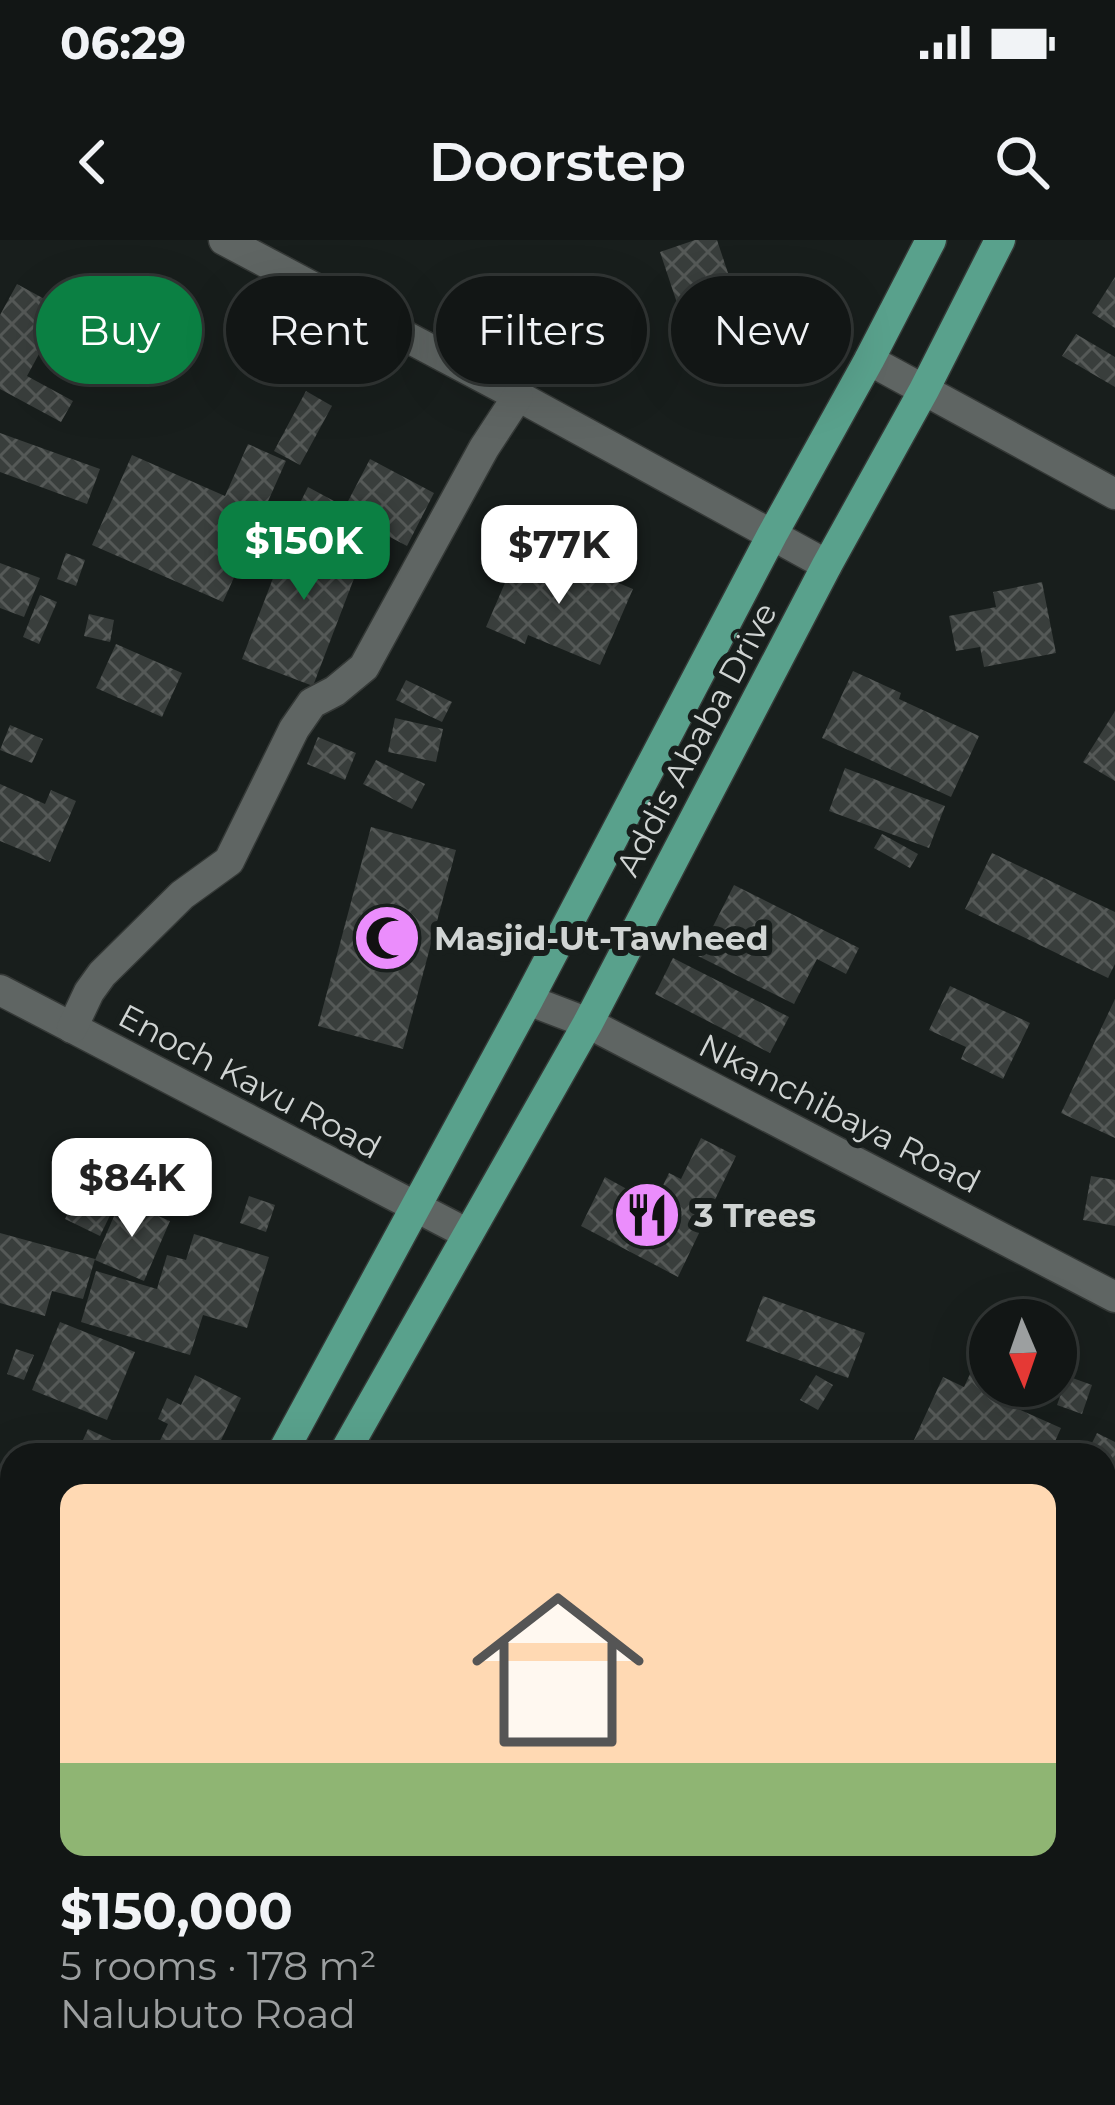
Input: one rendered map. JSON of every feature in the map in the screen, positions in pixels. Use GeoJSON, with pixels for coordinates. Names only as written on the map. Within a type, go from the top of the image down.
{"type":"FeatureCollection","features":[{"type":"Feature","properties":{"kind":"main road","name":"Addis Ababa Drive"},"geometry":{"type":"LineString","coordinates":[[287,1443],[931,240]]}},
{"type":"Feature","properties":{"kind":"main road","name":"Addis Ababa Drive"},"geometry":{"type":"LineString","coordinates":[[350,1443],[588,1023],[1000,240]]}},
{"type":"Feature","properties":{"kind":"street"},"geometry":{"type":"LineString","coordinates":[[224,240],[827,565]]}},
{"type":"Feature","properties":{"kind":"street"},"geometry":{"type":"LineString","coordinates":[[869,360],[1115,494]]}},
{"type":"Feature","properties":{"kind":"street"},"geometry":{"type":"LineString","coordinates":[[71,1028],[102,974],[182,895],[229,861],[294,729],[312,703],[364,667],[484,448],[518,396]]}},
{"type":"Feature","properties":{"kind":"street","name":"Enoch Kavu Road"},"geometry":{"type":"LineString","coordinates":[[0,990],[468,1234]]}},
{"type":"Feature","properties":{"kind":"street","name":"Nkanchibaya Road"},"geometry":{"type":"LineString","coordinates":[[528,1000],[588,1023],[1115,1297]]}},
{"type":"Feature","properties":{"kind":"building"},"geometry":{"type":"Polygon","coordinates":[[[695,240],[717,240],[729,276],[671,276],[671,285],[660,252],[695,240]]]}},
{"type":"Feature","properties":{"kind":"building"},"geometry":{"type":"Polygon","coordinates":[[[1115,277],[1115,328],[1092,313],[1115,277]]]}},
{"type":"Feature","properties":{"kind":"building"},"geometry":{"type":"Polygon","coordinates":[[[17,284],[36,294],[36,360],[27,376],[73,401],[61,422],[0,389],[0,315],[17,284]]]}},
{"type":"Feature","properties":{"kind":"building"},"geometry":{"type":"Polygon","coordinates":[[[1076,334],[1115,357],[1115,387],[1062,356],[1076,334]]]}},
{"type":"Feature","properties":{"kind":"building"},"geometry":{"type":"Polygon","coordinates":[[[306,391],[332,406],[300,465],[274,451],[306,391]]]}},
{"type":"Feature","properties":{"kind":"building"},"geometry":{"type":"Polygon","coordinates":[[[0,433],[100,469],[87,504],[0,472],[0,433]]]}},
{"type":"Feature","properties":{"kind":"building"},"geometry":{"type":"Polygon","coordinates":[[[248,444],[286,461],[223,602],[92,545],[132,455],[225,496],[248,444]]]}},
{"type":"Feature","properties":{"kind":"building"},"geometry":{"type":"Polygon","coordinates":[[[370,459],[434,493],[407,546],[344,513],[336,529],[297,509],[308,487],[345,507],[370,459]]]}},
{"type":"Feature","properties":{"kind":"building"},"geometry":{"type":"Polygon","coordinates":[[[295,521],[366,547],[313,686],[242,659],[295,521]]]}},
{"type":"Feature","properties":{"kind":"building"},"geometry":{"type":"Polygon","coordinates":[[[520,548],[595,580],[597,574],[633,589],[600,665],[528,635],[525,644],[486,627],[520,548]]]}},
{"type":"Feature","properties":{"kind":"building"},"geometry":{"type":"Polygon","coordinates":[[[66,553],[85,560],[76,586],[57,579],[66,553]]]}},
{"type":"Feature","properties":{"kind":"building"},"geometry":{"type":"Polygon","coordinates":[[[0,563],[40,578],[24,617],[0,608],[0,563]]]}},
{"type":"Feature","properties":{"kind":"building"},"geometry":{"type":"Polygon","coordinates":[[[1042,582],[1056,653],[984,667],[980,647],[956,651],[949,616],[996,607],[993,592],[1042,582]]]}},
{"type":"Feature","properties":{"kind":"building"},"geometry":{"type":"Polygon","coordinates":[[[40,595],[57,602],[39,644],[23,637],[40,595]]]}},
{"type":"Feature","properties":{"kind":"building"},"geometry":{"type":"Polygon","coordinates":[[[89,614],[114,620],[110,642],[84,636],[89,614]]]}},
{"type":"Feature","properties":{"kind":"building"},"geometry":{"type":"Polygon","coordinates":[[[116,644],[182,673],[162,717],[96,688],[116,644]]]}},
{"type":"Feature","properties":{"kind":"building"},"geometry":{"type":"Polygon","coordinates":[[[853,671],[901,693],[899,699],[979,736],[951,797],[822,738],[853,671]]]}},
{"type":"Feature","properties":{"kind":"building"},"geometry":{"type":"Polygon","coordinates":[[[406,680],[452,702],[442,722],[396,700],[406,680]]]}},
{"type":"Feature","properties":{"kind":"building"},"geometry":{"type":"Polygon","coordinates":[[[1115,711],[1115,781],[1083,762],[1115,711]]]}},
{"type":"Feature","properties":{"kind":"building"},"geometry":{"type":"Polygon","coordinates":[[[395,718],[443,729],[436,762],[388,752],[395,718]]]}},
{"type":"Feature","properties":{"kind":"building"},"geometry":{"type":"Polygon","coordinates":[[[10,725],[43,739],[32,763],[0,750],[10,725]]]}},
{"type":"Feature","properties":{"kind":"building"},"geometry":{"type":"Polygon","coordinates":[[[318,737],[356,753],[345,780],[307,764],[318,737]]]}},
{"type":"Feature","properties":{"kind":"building"},"geometry":{"type":"Polygon","coordinates":[[[376,760],[425,784],[412,809],[363,784],[376,760]]]}},
{"type":"Feature","properties":{"kind":"building"},"geometry":{"type":"Polygon","coordinates":[[[845,768],[945,806],[929,848],[829,811],[845,768]]]}},
{"type":"Feature","properties":{"kind":"building"},"geometry":{"type":"Polygon","coordinates":[[[0,784],[45,804],[51,790],[76,801],[50,862],[0,841],[0,784]]]}},
{"type":"Feature","properties":{"kind":"building","name":"Masjid-Ut-Tawheed"},"geometry":{"type":"Polygon","coordinates":[[[371,827],[456,850],[403,1049],[318,1026],[371,827]]]}},
{"type":"Feature","properties":{"kind":"building"},"geometry":{"type":"Polygon","coordinates":[[[882,834],[918,854],[910,868],[874,848],[882,834]]]}},
{"type":"Feature","properties":{"kind":"building"},"geometry":{"type":"Polygon","coordinates":[[[992,853],[1115,912],[1115,964],[1108,978],[965,909],[992,853]]]}},
{"type":"Feature","properties":{"kind":"building"},"geometry":{"type":"Polygon","coordinates":[[[734,885],[859,948],[846,974],[817,959],[794,1004],[698,956],[734,885]]]}},
{"type":"Feature","properties":{"kind":"building"},"geometry":{"type":"Polygon","coordinates":[[[673,958],[789,1017],[770,1053],[655,994],[673,958]]]}},
{"type":"Feature","properties":{"kind":"building"},"geometry":{"type":"Polygon","coordinates":[[[950,986],[1030,1023],[1003,1079],[961,1059],[966,1047],[929,1030],[950,986]]]}},
{"type":"Feature","properties":{"kind":"building"},"geometry":{"type":"Polygon","coordinates":[[[1115,999],[1115,1138],[1061,1113],[1115,999]]]}},
{"type":"Feature","properties":{"kind":"building","name":"3 Trees"},"geometry":{"type":"Polygon","coordinates":[[[701,1138],[736,1156],[678,1277],[581,1226],[605,1177],[654,1204],[669,1173],[681,1179],[701,1138]]]}},
{"type":"Feature","properties":{"kind":"building"},"geometry":{"type":"Polygon","coordinates":[[[1091,1176],[1115,1180],[1115,1226],[1083,1220],[1091,1176]]]}},
{"type":"Feature","properties":{"kind":"building"},"geometry":{"type":"Polygon","coordinates":[[[84,1180],[119,1197],[100,1236],[65,1219],[84,1180]]]}},
{"type":"Feature","properties":{"kind":"building"},"geometry":{"type":"Polygon","coordinates":[[[249,1196],[275,1205],[266,1232],[240,1223],[249,1196]]]}},
{"type":"Feature","properties":{"kind":"building"},"geometry":{"type":"Polygon","coordinates":[[[121,1200],[170,1221],[144,1281],[95,1260],[121,1200]]]}},
{"type":"Feature","properties":{"kind":"building"},"geometry":{"type":"Polygon","coordinates":[[[0,1233],[95,1259],[83,1299],[52,1291],[45,1316],[0,1303],[0,1233]]]}},
{"type":"Feature","properties":{"kind":"building"},"geometry":{"type":"Polygon","coordinates":[[[194,1234],[269,1257],[247,1328],[203,1315],[190,1355],[81,1322],[96,1271],[157,1289],[167,1255],[186,1260],[194,1234]]]}},
{"type":"Feature","properties":{"kind":"building"},"geometry":{"type":"Polygon","coordinates":[[[763,1296],[865,1333],[848,1378],[746,1341],[763,1296]]]}},
{"type":"Feature","properties":{"kind":"building"},"geometry":{"type":"Polygon","coordinates":[[[60,1322],[135,1352],[107,1420],[32,1390],[60,1322]]]}},
{"type":"Feature","properties":{"kind":"building"},"geometry":{"type":"Polygon","coordinates":[[[16,1349],[34,1355],[24,1380],[7,1374],[16,1349]]]}},
{"type":"Feature","properties":{"kind":"building"},"geometry":{"type":"Polygon","coordinates":[[[195,1375],[241,1398],[220,1443],[159,1443],[168,1424],[158,1419],[167,1398],[181,1405],[195,1375]]]}},
{"type":"Feature","properties":{"kind":"building"},"geometry":{"type":"Polygon","coordinates":[[[816,1375],[833,1385],[818,1410],[800,1400],[816,1375]]]}},
{"type":"Feature","properties":{"kind":"building"},"geometry":{"type":"Polygon","coordinates":[[[969,1376],[969,1407],[1014,1407],[1061,1428],[1054,1443],[913,1443],[943,1377],[964,1387],[969,1376]]]}},
{"type":"Feature","properties":{"kind":"building"},"geometry":{"type":"Polygon","coordinates":[[[1077,1380],[1092,1385],[1082,1414],[1063,1407],[1077,1407],[1077,1380]]]}},
{"type":"Feature","properties":{"kind":"building"},"geometry":{"type":"Polygon","coordinates":[[[88,1429],[118,1443],[84,1443],[88,1429]]]}},
{"type":"Feature","properties":{"kind":"building"},"geometry":{"type":"Polygon","coordinates":[[[1097,1433],[1115,1442],[1115,1443],[1092,1443],[1097,1433]]]}},
{"type":"Feature","properties":{"kind":"place","name":"Masjid-Ut-Tawheed"},"geometry":{"type":"Point","coordinates":[387,938]}},
{"type":"Feature","properties":{"kind":"place","name":"3 Trees"},"geometry":{"type":"Point","coordinates":[647,1215]}}]}
